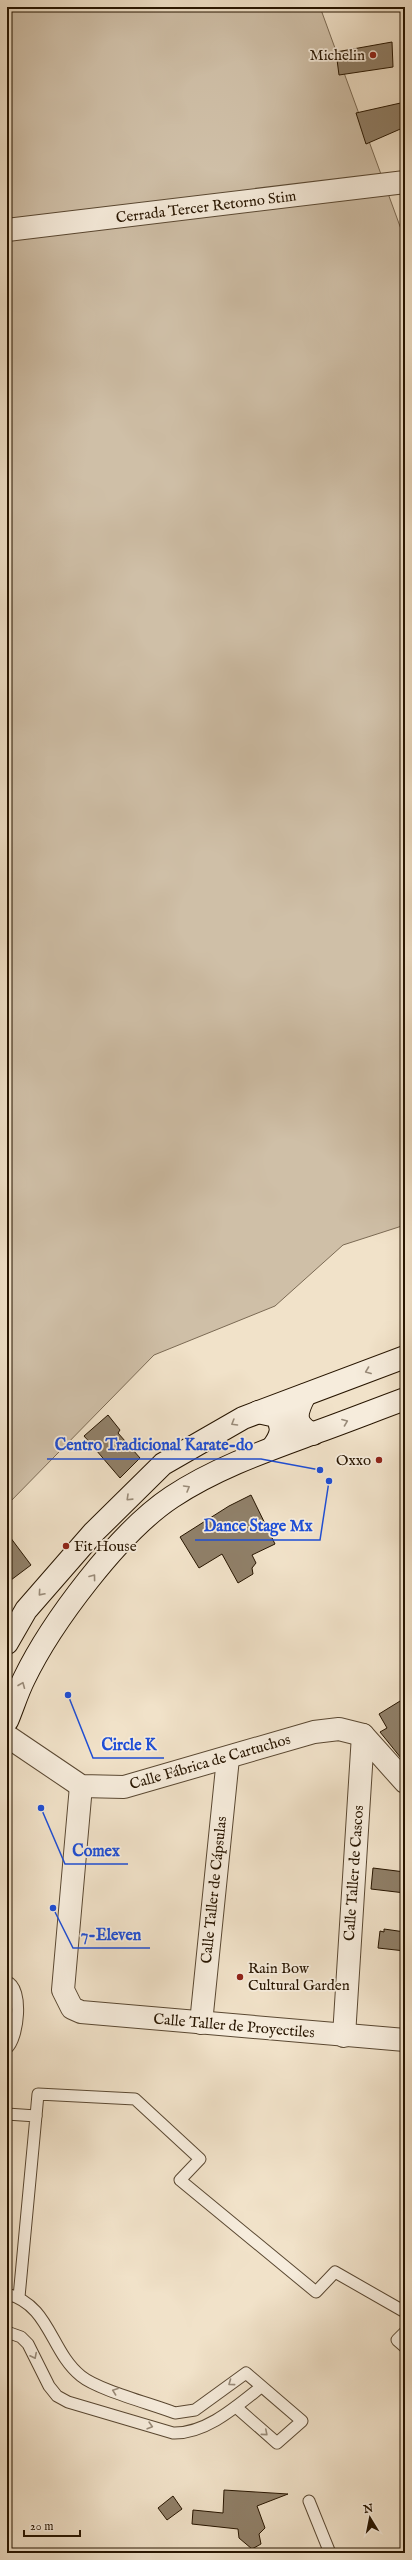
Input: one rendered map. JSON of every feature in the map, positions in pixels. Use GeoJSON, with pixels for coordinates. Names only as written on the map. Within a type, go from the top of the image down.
{"type":"FeatureCollection","features":[{"type":"Feature","properties":{"kind":"street","name":"Cerrada Tercer Retorno Stim"},"geometry":{"type":"LineString","coordinates":[[7,230],[405,182]]}},
{"type":"Feature","properties":{"kind":"street"},"geometry":{"type":"LineString","coordinates":[[7,1643],[26,1610],[73,1556],[163,1464],[243,1418],[405,1357]]}},
{"type":"Feature","properties":{"kind":"street"},"geometry":{"type":"LineString","coordinates":[[305,1395],[297,1409],[297,1418],[303,1429],[313,1434]]}},
{"type":"Feature","properties":{"kind":"street"},"geometry":{"type":"LineString","coordinates":[[7,1721],[24,1679],[46,1640],[94,1574],[128,1536],[171,1498],[204,1478],[273,1447],[313,1434],[405,1399]]}},
{"type":"Feature","properties":{"kind":"street"},"geometry":{"type":"LineString","coordinates":[[258,1412],[276,1416],[281,1425],[280,1436],[273,1447]]}},
{"type":"Feature","properties":{"kind":"street","name":"Calle Fábrica de Cartuchos"},"geometry":{"type":"LineString","coordinates":[[81,1786],[124,1787],[314,1732],[339,1729],[363,1735]]}},
{"type":"Feature","properties":{"kind":"street"},"geometry":{"type":"LineString","coordinates":[[363,1735],[405,1782]]}},
{"type":"Feature","properties":{"kind":"street","name":"Calle Taller de Cascos"},"geometry":{"type":"LineString","coordinates":[[344,2036],[363,1735]]}},
{"type":"Feature","properties":{"kind":"street"},"geometry":{"type":"LineString","coordinates":[[7,1736],[81,1786]]}},
{"type":"Feature","properties":{"kind":"street","name":"Calle Taller de Cápsulas"},"geometry":{"type":"LineString","coordinates":[[201,2023],[228,1758]]}},
{"type":"Feature","properties":{"kind":"street","name":"Calle Taller de Proyectiles"},"geometry":{"type":"LineString","coordinates":[[81,1786],[63,1990],[67,2001],[72,2008],[81,2012],[344,2036],[405,2040]]}},
{"type":"Feature","properties":{"kind":"lane"},"geometry":{"type":"LineString","coordinates":[[7,1982],[12,1984],[17,1993],[18,2008],[10,2046],[7,2048]]}},
{"type":"Feature","properties":{"kind":"lane"},"geometry":{"type":"LineString","coordinates":[[19,2297],[38,2094],[135,2099],[200,2159],[180,2180],[316,2292],[335,2272],[405,2312]]}},
{"type":"Feature","properties":{"kind":"lane"},"geometry":{"type":"LineString","coordinates":[[7,2114],[36,2116]]}},
{"type":"Feature","properties":{"kind":"lane"},"geometry":{"type":"LineString","coordinates":[[7,2294],[19,2297],[28,2302],[36,2310],[72,2367],[92,2382],[175,2413],[195,2410],[246,2373],[302,2421],[277,2443],[236,2407]]}},
{"type":"Feature","properties":{"kind":"lane"},"geometry":{"type":"LineString","coordinates":[[7,2332],[21,2337],[28,2344],[49,2386],[57,2396],[68,2402],[174,2433],[185,2433],[198,2429],[236,2407],[261,2387]]}},
{"type":"Feature","properties":{"kind":"lane"},"geometry":{"type":"LineString","coordinates":[[405,2332],[397,2340],[405,2347]]}},
{"type":"Feature","properties":{"kind":"lane"},"geometry":{"type":"LineString","coordinates":[[309,2501],[330,2553]]}},
{"type":"Feature","properties":{"kind":"shaded area"},"geometry":{"type":"Polygon","coordinates":[[[7,7],[320,7],[405,240],[405,1225],[343,1245],[275,1306],[154,1355],[7,1505],[7,7]]]}},
{"type":"Feature","properties":{"kind":"building"},"geometry":{"type":"Polygon","coordinates":[[[392,42],[393,67],[339,75],[336,52],[392,42]]]}},
{"type":"Feature","properties":{"kind":"building"},"geometry":{"type":"Polygon","coordinates":[[[405,102],[405,127],[366,144],[356,113],[405,102]]]}},
{"type":"Feature","properties":{"kind":"building"},"geometry":{"type":"Polygon","coordinates":[[[108,1415],[120,1430],[118,1433],[140,1458],[120,1478],[84,1436],[108,1415]]]}},
{"type":"Feature","properties":{"kind":"building"},"geometry":{"type":"Polygon","coordinates":[[[251,1495],[275,1544],[252,1555],[256,1563],[252,1568],[253,1574],[238,1583],[222,1554],[199,1568],[180,1537],[229,1506],[251,1495]]]}},
{"type":"Feature","properties":{"kind":"building"},"geometry":{"type":"Polygon","coordinates":[[[7,1533],[31,1565],[7,1583],[7,1533]]]}},
{"type":"Feature","properties":{"kind":"building"},"geometry":{"type":"Polygon","coordinates":[[[405,1698],[405,1763],[380,1732],[387,1728],[379,1714],[405,1698]]]}},
{"type":"Feature","properties":{"kind":"building"},"geometry":{"type":"Polygon","coordinates":[[[373,1868],[405,1872],[405,1893],[371,1889],[373,1868]]]}},
{"type":"Feature","properties":{"kind":"building"},"geometry":{"type":"Polygon","coordinates":[[[384,1929],[405,1932],[405,1951],[378,1948],[380,1931],[384,1932],[384,1929]]]}},
{"type":"Feature","properties":{"kind":"building"},"geometry":{"type":"Polygon","coordinates":[[[224,2490],[288,2494],[257,2506],[265,2528],[259,2534],[261,2544],[252,2549],[239,2538],[238,2529],[192,2524],[193,2510],[223,2513],[224,2490]]]}},
{"type":"Feature","properties":{"kind":"building"},"geometry":{"type":"Polygon","coordinates":[[[173,2496],[182,2509],[167,2520],[158,2508],[173,2496]]]}},
{"type":"Feature","properties":{"kind":"place","name":"Michelin"},"geometry":{"type":"Point","coordinates":[373,55]}},
{"type":"Feature","properties":{"kind":"place","name":"Oxxo"},"geometry":{"type":"Point","coordinates":[379,1460]}},
{"type":"Feature","properties":{"kind":"place","name":"Centro Tradicional Karate-do"},"geometry":{"type":"Point","coordinates":[320,1470]}},
{"type":"Feature","properties":{"kind":"place","name":"Dance Stage Mx"},"geometry":{"type":"Point","coordinates":[329,1481]}},
{"type":"Feature","properties":{"kind":"place","name":"Fit House"},"geometry":{"type":"Point","coordinates":[66,1546]}},
{"type":"Feature","properties":{"kind":"place","name":"Circle K"},"geometry":{"type":"Point","coordinates":[68,1695]}},
{"type":"Feature","properties":{"kind":"place","name":"Comex"},"geometry":{"type":"Point","coordinates":[41,1808]}},
{"type":"Feature","properties":{"kind":"place","name":"7-Eleven"},"geometry":{"type":"Point","coordinates":[53,1908]}},
{"type":"Feature","properties":{"kind":"place","name":"Rain Bow Cultural Garden"},"geometry":{"type":"Point","coordinates":[240,1977]}}]}
